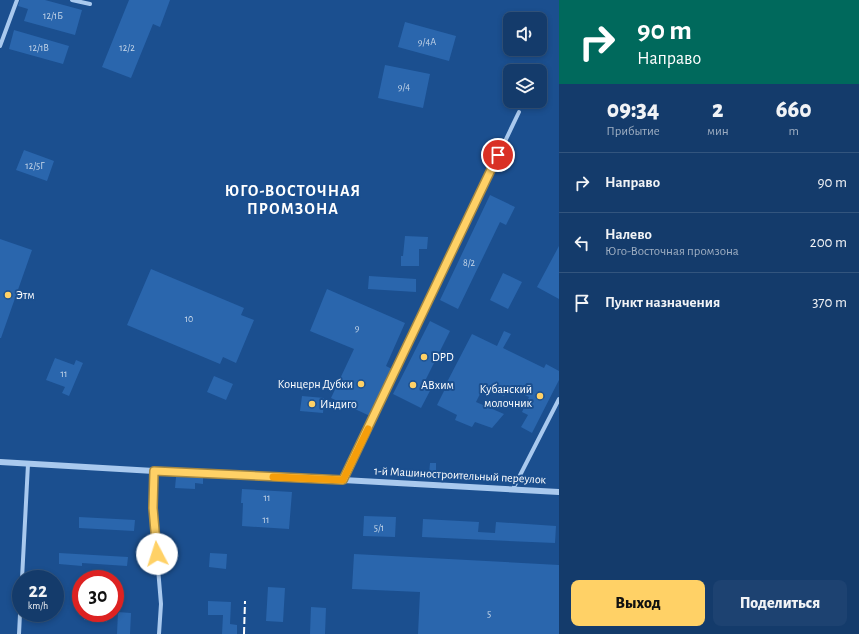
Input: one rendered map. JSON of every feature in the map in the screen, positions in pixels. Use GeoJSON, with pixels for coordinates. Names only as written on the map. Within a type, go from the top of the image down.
{"type":"FeatureCollection","features":[{"type":"Feature","properties":{"kind":"street"},"geometry":{"type":"LineString","coordinates":[[0,46],[16,0]]}},
{"type":"Feature","properties":{"kind":"street"},"geometry":{"type":"LineString","coordinates":[[72,0],[90,4]]}},
{"type":"Feature","properties":{"kind":"street"},"geometry":{"type":"LineString","coordinates":[[343,480],[519,112]]}},
{"type":"Feature","properties":{"kind":"street"},"geometry":{"type":"LineString","coordinates":[[512,489],[559,399]]}},
{"type":"Feature","properties":{"kind":"street","name":"1-й Машиностроительный переулок"},"geometry":{"type":"LineString","coordinates":[[0,462],[559,492]]}},
{"type":"Feature","properties":{"kind":"street"},"geometry":{"type":"LineString","coordinates":[[22,570],[28,464]]}},
{"type":"Feature","properties":{"kind":"street"},"geometry":{"type":"LineString","coordinates":[[154,471],[153,508],[161,604],[159,634]]}},
{"type":"Feature","properties":{"kind":"street"},"geometry":{"type":"LineString","coordinates":[[19,634],[20,622]]}},
{"type":"Feature","properties":{"kind":"building"},"geometry":{"type":"Polygon","coordinates":[[[20,0],[45,0],[82,10],[75,35],[24,21],[28,9],[18,6],[20,0]]]}},
{"type":"Feature","properties":{"kind":"building"},"geometry":{"type":"Polygon","coordinates":[[[129,0],[170,0],[160,27],[153,24],[131,78],[102,67],[129,0]]]}},
{"type":"Feature","properties":{"kind":"building"},"geometry":{"type":"Polygon","coordinates":[[[405,22],[456,36],[449,61],[398,47],[405,22]]]}},
{"type":"Feature","properties":{"kind":"building"},"geometry":{"type":"Polygon","coordinates":[[[14,30],[69,46],[63,64],[9,49],[14,30]]]}},
{"type":"Feature","properties":{"kind":"building"},"geometry":{"type":"Polygon","coordinates":[[[385,65],[430,74],[423,108],[378,98],[385,65]]]}},
{"type":"Feature","properties":{"kind":"building"},"geometry":{"type":"Polygon","coordinates":[[[24,150],[54,161],[47,181],[16,170],[24,150]]]}},
{"type":"Feature","properties":{"kind":"building"},"geometry":{"type":"Polygon","coordinates":[[[490,195],[515,207],[506,225],[500,222],[458,309],[440,300],[490,195]]]}},
{"type":"Feature","properties":{"kind":"building"},"geometry":{"type":"Polygon","coordinates":[[[405,236],[428,237],[427,249],[419,249],[419,266],[401,266],[401,256],[403,256],[405,236]]]}},
{"type":"Feature","properties":{"kind":"building","name":"Этм"},"geometry":{"type":"Polygon","coordinates":[[[0,239],[32,250],[1,338],[0,338],[0,239]]]}},
{"type":"Feature","properties":{"kind":"building"},"geometry":{"type":"Polygon","coordinates":[[[559,246],[559,299],[537,287],[559,246]]]}},
{"type":"Feature","properties":{"kind":"building"},"geometry":{"type":"Polygon","coordinates":[[[151,269],[244,308],[241,315],[254,320],[236,363],[223,357],[220,364],[127,325],[151,269]]]}},
{"type":"Feature","properties":{"kind":"building"},"geometry":{"type":"Polygon","coordinates":[[[503,273],[522,282],[508,309],[490,300],[503,273]]]}},
{"type":"Feature","properties":{"kind":"building"},"geometry":{"type":"Polygon","coordinates":[[[369,276],[416,279],[416,292],[368,289],[369,276]]]}},
{"type":"Feature","properties":{"kind":"building"},"geometry":{"type":"Polygon","coordinates":[[[327,289],[405,323],[386,366],[392,369],[370,416],[331,398],[354,349],[310,331],[327,289]]]}},
{"type":"Feature","properties":{"kind":"building","name":"DPD"},"geometry":{"type":"Polygon","coordinates":[[[430,321],[450,331],[424,383],[432,387],[421,408],[393,394],[430,321]]]}},
{"type":"Feature","properties":{"kind":"building"},"geometry":{"type":"Polygon","coordinates":[[[504,331],[511,334],[503,348],[544,368],[546,364],[559,371],[559,380],[532,433],[521,427],[528,415],[522,412],[529,397],[508,387],[504,396],[484,386],[476,402],[504,414],[492,428],[475,422],[472,427],[455,420],[457,415],[437,405],[446,387],[445,386],[472,334],[497,346],[504,331]]]}},
{"type":"Feature","properties":{"kind":"building"},"geometry":{"type":"Polygon","coordinates":[[[55,358],[74,365],[76,360],[83,363],[69,396],[62,393],[65,387],[46,380],[55,358]]]}},
{"type":"Feature","properties":{"kind":"building"},"geometry":{"type":"Polygon","coordinates":[[[214,376],[233,384],[226,400],[207,392],[214,376]]]}},
{"type":"Feature","properties":{"kind":"building","name":"Индиго"},"geometry":{"type":"Polygon","coordinates":[[[302,396],[324,398],[323,413],[300,411],[302,396]]]}},
{"type":"Feature","properties":{"kind":"building"},"geometry":{"type":"Polygon","coordinates":[[[430,463],[436,463],[436,474],[429,474],[430,463]]]}},
{"type":"Feature","properties":{"kind":"building"},"geometry":{"type":"Polygon","coordinates":[[[176,477],[203,478],[203,484],[195,483],[195,489],[175,488],[176,477]]]}},
{"type":"Feature","properties":{"kind":"building"},"geometry":{"type":"Polygon","coordinates":[[[242,489],[292,492],[289,529],[242,526],[242,489]]]}},
{"type":"Feature","properties":{"kind":"building"},"geometry":{"type":"Polygon","coordinates":[[[364,516],[396,517],[395,537],[363,536],[364,516]]]}},
{"type":"Feature","properties":{"kind":"building"},"geometry":{"type":"Polygon","coordinates":[[[79,517],[135,520],[134,531],[79,528],[79,517]]]}},
{"type":"Feature","properties":{"kind":"building"},"geometry":{"type":"Polygon","coordinates":[[[423,519],[479,522],[478,532],[495,533],[496,522],[556,526],[555,543],[422,537],[423,519]]]}},
{"type":"Feature","properties":{"kind":"building"},"geometry":{"type":"Polygon","coordinates":[[[59,553],[128,557],[127,566],[82,563],[82,566],[59,564],[59,553]]]}},
{"type":"Feature","properties":{"kind":"building"},"geometry":{"type":"Polygon","coordinates":[[[210,553],[227,554],[226,569],[209,567],[210,553]]]}},
{"type":"Feature","properties":{"kind":"building"},"geometry":{"type":"Polygon","coordinates":[[[354,554],[559,565],[559,634],[418,634],[420,592],[352,589],[354,554]]]}},
{"type":"Feature","properties":{"kind":"building"},"geometry":{"type":"Polygon","coordinates":[[[268,587],[285,588],[283,622],[266,621],[268,587]]]}},
{"type":"Feature","properties":{"kind":"building"},"geometry":{"type":"Polygon","coordinates":[[[208,601],[231,602],[230,624],[237,625],[237,634],[222,634],[223,615],[208,615],[208,601]]]}},
{"type":"Feature","properties":{"kind":"building"},"geometry":{"type":"Polygon","coordinates":[[[311,607],[326,608],[325,634],[310,634],[311,607]]]}},
{"type":"Feature","properties":{"kind":"building"},"geometry":{"type":"Polygon","coordinates":[[[124,612],[131,613],[130,634],[117,634],[118,622],[124,622],[124,612]]]}},
{"type":"Feature","properties":{"kind":"railway"},"geometry":{"type":"LineString","coordinates":[[244,634],[245,601]]}},
{"type":"Feature","properties":{"kind":"slow traffic"},"geometry":{"type":"LineString","coordinates":[[273,477],[343,480],[368,429]]}},
{"type":"Feature","properties":{"kind":"place","name":"Этм"},"geometry":{"type":"Point","coordinates":[8,295]}},
{"type":"Feature","properties":{"kind":"place","name":"DPD"},"geometry":{"type":"Point","coordinates":[424,357]}},
{"type":"Feature","properties":{"kind":"place","name":"Концерн Дубки"},"geometry":{"type":"Point","coordinates":[361,384]}},
{"type":"Feature","properties":{"kind":"place","name":"АВхим"},"geometry":{"type":"Point","coordinates":[413,385]}},
{"type":"Feature","properties":{"kind":"place","name":"Кубанский молочник"},"geometry":{"type":"Point","coordinates":[540,396]}},
{"type":"Feature","properties":{"kind":"place","name":"Индиго"},"geometry":{"type":"Point","coordinates":[312,404]}},
{"type":"Feature","properties":{"kind":"district","name":"ЮГО-ВОСТОЧНАЯ ПРОМЗОНА"},"geometry":{"type":"Point","coordinates":[293,199]}},
{"type":"Feature","properties":{"kind":"route"},"geometry":{"type":"LineString","coordinates":[[157,554],[153,508],[154,471],[343,480],[498,155]]}}]}
